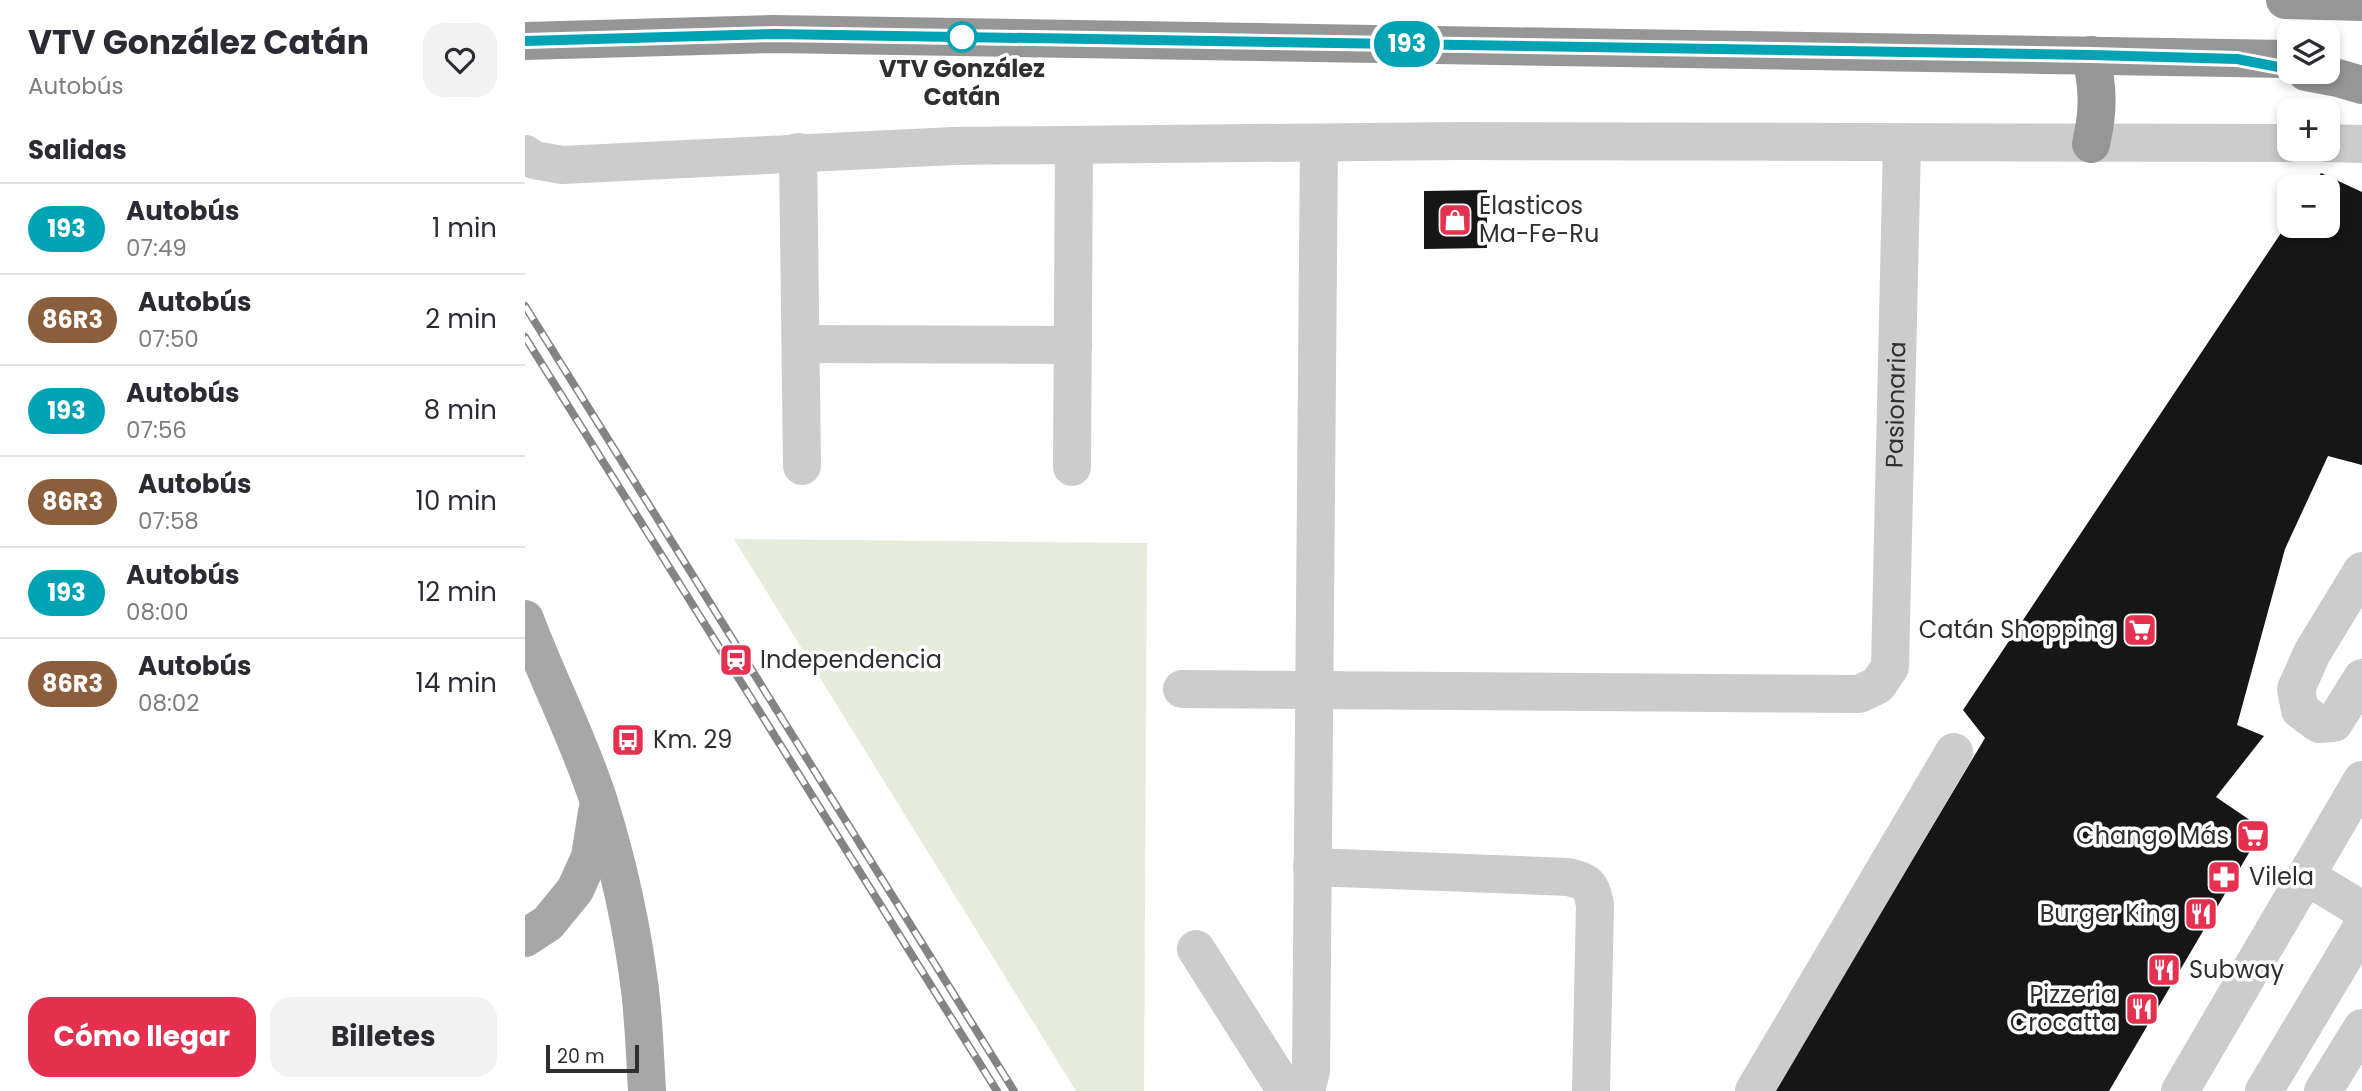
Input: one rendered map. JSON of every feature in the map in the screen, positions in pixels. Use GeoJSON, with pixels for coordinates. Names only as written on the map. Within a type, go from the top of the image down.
{"type":"FeatureCollection","features":[{"type":"Feature","properties":{"kind":"highway"},"geometry":{"type":"LineString","coordinates":[[2285,0],[2346,2]]}},
{"type":"Feature","properties":{"kind":"highway"},"geometry":{"type":"LineString","coordinates":[[539,41],[774,34],[2277,59]]}},
{"type":"Feature","properties":{"kind":"highway"},"geometry":{"type":"LineString","coordinates":[[2091,55],[2097,82],[2098,115],[2091,144]]}},
{"type":"Feature","properties":{"kind":"highway"},"geometry":{"type":"LineString","coordinates":[[2340,58],[2362,58]]}},
{"type":"Feature","properties":{"kind":"highway"},"geometry":{"type":"LineString","coordinates":[[2237,59],[2277,67]]}},
{"type":"Feature","properties":{"kind":"highway"},"geometry":{"type":"LineString","coordinates":[[2340,79],[2362,85]]}},
{"type":"Feature","properties":{"kind":"main road"},"geometry":{"type":"LineString","coordinates":[[529,633],[569,723],[598,800],[622,883],[640,990],[647,1091]]}},
{"type":"Feature","properties":{"kind":"main road"},"geometry":{"type":"LineString","coordinates":[[525,938],[548,923],[575,890],[590,857],[598,800]]}},
{"type":"Feature","properties":{"kind":"street"},"geometry":{"type":"LineString","coordinates":[[525,153],[534,160],[562,165],[953,146],[1475,141],[2277,143]]}},
{"type":"Feature","properties":{"kind":"street"},"geometry":{"type":"LineString","coordinates":[[1306,1091],[1311,1072],[1319,143]]}},
{"type":"Feature","properties":{"kind":"street"},"geometry":{"type":"LineString","coordinates":[[2340,143],[2362,144]]}},
{"type":"Feature","properties":{"kind":"street","name":"Pasionaria"},"geometry":{"type":"LineString","coordinates":[[1315,689],[1859,694],[1878,685],[1890,667],[1902,144]]}},
{"type":"Feature","properties":{"kind":"street"},"geometry":{"type":"LineString","coordinates":[[1072,467],[1074,145]]}},
{"type":"Feature","properties":{"kind":"street"},"geometry":{"type":"LineString","coordinates":[[798,152],[802,466]]}},
{"type":"Feature","properties":{"kind":"street"},"geometry":{"type":"LineString","coordinates":[[802,344],[1073,345]]}},
{"type":"Feature","properties":{"kind":"street"},"geometry":{"type":"LineString","coordinates":[[2362,571],[2307,665],[2297,689],[2300,710],[2319,724],[2335,723],[2362,678]]}},
{"type":"Feature","properties":{"kind":"street"},"geometry":{"type":"LineString","coordinates":[[1182,690],[1315,689]]}},
{"type":"Feature","properties":{"kind":"street"},"geometry":{"type":"LineString","coordinates":[[1754,1091],[1954,752]]}},
{"type":"Feature","properties":{"kind":"street"},"geometry":{"type":"LineString","coordinates":[[2180,1091],[2362,780]]}},
{"type":"Feature","properties":{"kind":"street"},"geometry":{"type":"LineString","coordinates":[[1312,867],[1568,877],[1582,880],[1591,888],[1595,905],[1591,1091]]}},
{"type":"Feature","properties":{"kind":"street"},"geometry":{"type":"LineString","coordinates":[[2306,876],[2362,910]]}},
{"type":"Feature","properties":{"kind":"street"},"geometry":{"type":"LineString","coordinates":[[2264,1091],[2362,927]]}},
{"type":"Feature","properties":{"kind":"street"},"geometry":{"type":"LineString","coordinates":[[1196,948],[1286,1091]]}},
{"type":"Feature","properties":{"kind":"street"},"geometry":{"type":"LineString","coordinates":[[2323,1091],[2362,1028]]}},
{"type":"Feature","properties":{"kind":"green space"},"geometry":{"type":"Polygon","coordinates":[[[734,539],[1147,543],[1144,1091],[1076,1091],[734,539]]]}},
{"type":"Feature","properties":{"kind":"building","name":"Catán Shopping"},"geometry":{"type":"Polygon","coordinates":[[[2340,182],[2362,192],[2362,465],[2328,456],[2285,549],[2237,725],[2264,736],[2216,797],[2263,829],[2109,1091],[1774,1091],[1985,738],[1963,710],[2278,238],[2340,238],[2340,182]]]}},
{"type":"Feature","properties":{"kind":"building","name":"Elasticos Ma-Fe-Ru"},"geometry":{"type":"Polygon","coordinates":[[[1487,190],[1487,248],[1424,249],[1424,191],[1487,190]]]}},
{"type":"Feature","properties":{"kind":"railway"},"geometry":{"type":"LineString","coordinates":[[525,306],[1014,1091]]}},
{"type":"Feature","properties":{"kind":"railway"},"geometry":{"type":"LineString","coordinates":[[525,337],[997,1091]]}},
{"type":"Feature","properties":{"kind":"bus line","name":"193"},"geometry":{"type":"LineString","coordinates":[[525,41],[774,34],[2091,55],[2237,59],[2277,67]]}},
{"type":"Feature","properties":{"kind":"place","name":"VTV González Catán"},"geometry":{"type":"Point","coordinates":[962,37]}},
{"type":"Feature","properties":{"kind":"place","name":"Elasticos Ma-Fe-Ru"},"geometry":{"type":"Point","coordinates":[1455,220]}},
{"type":"Feature","properties":{"kind":"place","name":"Catán Shopping"},"geometry":{"type":"Point","coordinates":[2140,630]}},
{"type":"Feature","properties":{"kind":"place","name":"Independencia"},"geometry":{"type":"Point","coordinates":[736,660]}},
{"type":"Feature","properties":{"kind":"place","name":"Km. 29"},"geometry":{"type":"Point","coordinates":[628,740]}},
{"type":"Feature","properties":{"kind":"place","name":"Chango Más"},"geometry":{"type":"Point","coordinates":[2253,836]}},
{"type":"Feature","properties":{"kind":"place","name":"Vilela"},"geometry":{"type":"Point","coordinates":[2224,877]}},
{"type":"Feature","properties":{"kind":"place","name":"Burger King"},"geometry":{"type":"Point","coordinates":[2201,914]}},
{"type":"Feature","properties":{"kind":"place","name":"Subway"},"geometry":{"type":"Point","coordinates":[2164,970]}},
{"type":"Feature","properties":{"kind":"place","name":"Pizzeria Crocatta"},"geometry":{"type":"Point","coordinates":[2142,1009]}}]}
